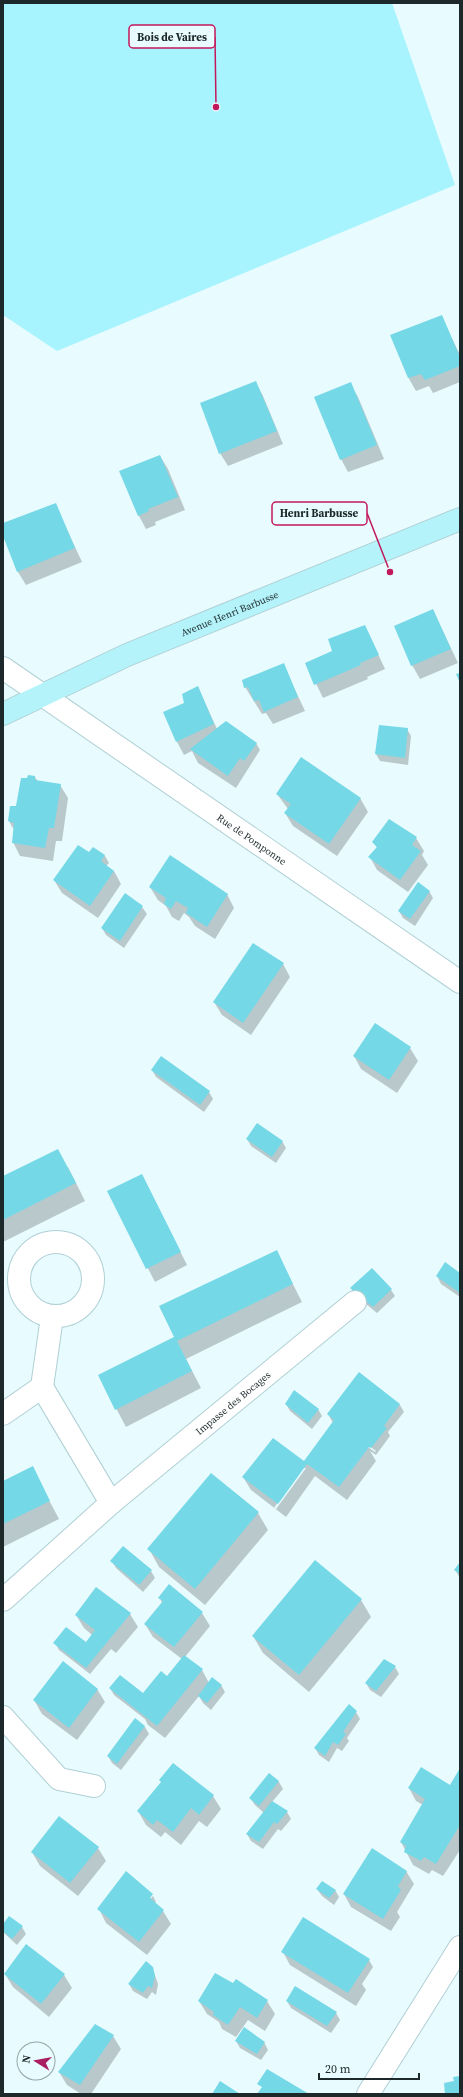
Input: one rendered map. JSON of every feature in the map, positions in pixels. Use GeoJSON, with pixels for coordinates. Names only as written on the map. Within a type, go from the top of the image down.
{"type":"FeatureCollection","features":[{"type":"Feature","properties":{"kind":"main road","name":"Avenue Henri Barbusse"},"geometry":{"type":"LineString","coordinates":[[3,714],[44,696],[127,655],[460,519]]}},
{"type":"Feature","properties":{"kind":"street","name":"Rue de Pomponne"},"geometry":{"type":"LineString","coordinates":[[3,668],[460,982]]}},
{"type":"Feature","properties":{"kind":"street","name":"Impasse des Bocages"},"geometry":{"type":"LineString","coordinates":[[3,1600],[111,1503],[355,1302]]}},
{"type":"Feature","properties":{"kind":"street"},"geometry":{"type":"LineString","coordinates":[[52,1317],[42,1387],[111,1503]]}},
{"type":"Feature","properties":{"kind":"street"},"geometry":{"type":"LineString","coordinates":[[3,1414],[42,1387]]}},
{"type":"Feature","properties":{"kind":"street"},"geometry":{"type":"LineString","coordinates":[[3,1717],[59,1779],[94,1786]]}},
{"type":"Feature","properties":{"kind":"street"},"geometry":{"type":"LineString","coordinates":[[368,2094],[460,1947]]}},
{"type":"Feature","properties":{"kind":"shaded area"},"geometry":{"type":"Polygon","coordinates":[[[3,3],[392,3],[455,185],[57,351],[3,315],[3,3]]]}},
{"type":"Feature","properties":{"kind":"building"},"geometry":{"type":"Polygon","coordinates":[[[442,315],[460,357],[460,366],[425,380],[421,374],[408,378],[390,335],[442,315]]]}},
{"type":"Feature","properties":{"kind":"building"},"geometry":{"type":"Polygon","coordinates":[[[256,381],[277,431],[219,454],[200,403],[256,381]]]}},
{"type":"Feature","properties":{"kind":"building"},"geometry":{"type":"Polygon","coordinates":[[[351,382],[377,445],[340,460],[314,397],[351,382]]]}},
{"type":"Feature","properties":{"kind":"building"},"geometry":{"type":"Polygon","coordinates":[[[160,455],[178,497],[148,509],[149,511],[138,516],[119,471],[160,455]]]}},
{"type":"Feature","properties":{"kind":"building"},"geometry":{"type":"Polygon","coordinates":[[[56,503],[75,548],[17,572],[3,536],[3,523],[56,503]]]}},
{"type":"Feature","properties":{"kind":"building"},"geometry":{"type":"Polygon","coordinates":[[[433,609],[451,649],[411,666],[394,626],[433,609]]]}},
{"type":"Feature","properties":{"kind":"building"},"geometry":{"type":"Polygon","coordinates":[[[365,625],[379,655],[360,663],[361,665],[314,685],[305,663],[332,651],[328,639],[365,625]]]}},
{"type":"Feature","properties":{"kind":"building"},"geometry":{"type":"Polygon","coordinates":[[[284,663],[298,697],[264,712],[259,700],[254,701],[248,687],[244,688],[242,680],[284,663]]]}},
{"type":"Feature","properties":{"kind":"building"},"geometry":{"type":"Polygon","coordinates":[[[460,673],[460,683],[456,674],[460,673]]]}},
{"type":"Feature","properties":{"kind":"building"},"geometry":{"type":"Polygon","coordinates":[[[198,686],[214,724],[176,742],[163,712],[184,703],[182,694],[198,686]]]}},
{"type":"Feature","properties":{"kind":"building"},"geometry":{"type":"Polygon","coordinates":[[[226,721],[257,743],[244,761],[240,758],[228,776],[190,749],[226,721]]]}},
{"type":"Feature","properties":{"kind":"building"},"geometry":{"type":"Polygon","coordinates":[[[379,725],[408,728],[405,758],[375,754],[379,725]]]}},
{"type":"Feature","properties":{"kind":"building"},"geometry":{"type":"Polygon","coordinates":[[[301,757],[361,798],[329,844],[284,813],[291,804],[276,794],[301,757]]]}},
{"type":"Feature","properties":{"kind":"building"},"geometry":{"type":"Polygon","coordinates":[[[28,775],[35,776],[35,780],[61,784],[54,828],[49,828],[45,848],[12,843],[14,823],[8,821],[10,806],[16,806],[21,778],[27,778],[28,775]]]}},
{"type":"Feature","properties":{"kind":"building"},"geometry":{"type":"Polygon","coordinates":[[[389,819],[417,837],[412,845],[421,851],[400,880],[368,857],[377,847],[372,842],[389,819]]]}},
{"type":"Feature","properties":{"kind":"building"},"geometry":{"type":"Polygon","coordinates":[[[78,845],[89,852],[93,847],[105,855],[101,861],[114,871],[90,906],[53,880],[78,845]]]}},
{"type":"Feature","properties":{"kind":"building"},"geometry":{"type":"Polygon","coordinates":[[[170,855],[228,894],[207,927],[186,913],[188,908],[176,901],[171,909],[164,904],[166,898],[149,887],[170,855]]]}},
{"type":"Feature","properties":{"kind":"building"},"geometry":{"type":"Polygon","coordinates":[[[418,882],[430,891],[410,919],[398,911],[418,882]]]}},
{"type":"Feature","properties":{"kind":"building"},"geometry":{"type":"Polygon","coordinates":[[[125,893],[143,906],[120,941],[101,928],[125,893]]]}},
{"type":"Feature","properties":{"kind":"building"},"geometry":{"type":"Polygon","coordinates":[[[253,943],[284,963],[243,1023],[213,1002],[253,943]]]}},
{"type":"Feature","properties":{"kind":"building"},"geometry":{"type":"Polygon","coordinates":[[[375,1023],[411,1047],[389,1080],[353,1056],[375,1023]]]}},
{"type":"Feature","properties":{"kind":"building"},"geometry":{"type":"Polygon","coordinates":[[[161,1056],[210,1091],[200,1105],[151,1070],[161,1056]]]}},
{"type":"Feature","properties":{"kind":"building"},"geometry":{"type":"Polygon","coordinates":[[[257,1123],[283,1141],[272,1157],[246,1139],[257,1123]]]}},
{"type":"Feature","properties":{"kind":"building"},"geometry":{"type":"Polygon","coordinates":[[[58,1149],[76,1183],[3,1220],[3,1176],[58,1149]]]}},
{"type":"Feature","properties":{"kind":"building"},"geometry":{"type":"Polygon","coordinates":[[[142,1174],[181,1252],[146,1269],[107,1191],[142,1174]]]}},
{"type":"Feature","properties":{"kind":"building"},"geometry":{"type":"Polygon","coordinates":[[[277,1250],[293,1284],[177,1341],[192,1371],[115,1410],[98,1375],[174,1337],[159,1306],[277,1250]]]}},
{"type":"Feature","properties":{"kind":"building"},"geometry":{"type":"Polygon","coordinates":[[[445,1262],[460,1273],[460,1293],[436,1276],[445,1262]]]}},
{"type":"Feature","properties":{"kind":"building"},"geometry":{"type":"Polygon","coordinates":[[[372,1268],[392,1289],[373,1307],[350,1288],[372,1268]]]}},
{"type":"Feature","properties":{"kind":"building"},"geometry":{"type":"Polygon","coordinates":[[[359,1372],[400,1404],[384,1426],[387,1428],[371,1448],[369,1447],[339,1487],[307,1464],[278,1504],[242,1477],[273,1438],[304,1461],[334,1420],[327,1414],[359,1372]]]}},
{"type":"Feature","properties":{"kind":"building"},"geometry":{"type":"Polygon","coordinates":[[[294,1390],[319,1409],[308,1423],[285,1404],[294,1390]]]}},
{"type":"Feature","properties":{"kind":"building"},"geometry":{"type":"Polygon","coordinates":[[[33,1466],[50,1501],[3,1524],[3,1481],[33,1466]]]}},
{"type":"Feature","properties":{"kind":"building"},"geometry":{"type":"Polygon","coordinates":[[[211,1473],[259,1512],[195,1589],[147,1549],[211,1473]]]}},
{"type":"Feature","properties":{"kind":"building"},"geometry":{"type":"Polygon","coordinates":[[[123,1546],[152,1570],[139,1585],[110,1561],[123,1546]]]}},
{"type":"Feature","properties":{"kind":"building"},"geometry":{"type":"Polygon","coordinates":[[[315,1560],[362,1599],[299,1675],[252,1636],[315,1560]]]}},
{"type":"Feature","properties":{"kind":"building"},"geometry":{"type":"Polygon","coordinates":[[[460,1562],[460,1574],[454,1570],[460,1562]]]}},
{"type":"Feature","properties":{"kind":"building"},"geometry":{"type":"Polygon","coordinates":[[[169,1584],[203,1612],[174,1647],[144,1624],[163,1601],[158,1598],[169,1584]]]}},
{"type":"Feature","properties":{"kind":"building"},"geometry":{"type":"Polygon","coordinates":[[[96,1587],[131,1613],[86,1668],[53,1643],[66,1627],[86,1642],[95,1630],[75,1615],[96,1587]]]}},
{"type":"Feature","properties":{"kind":"building"},"geometry":{"type":"Polygon","coordinates":[[[184,1655],[203,1669],[157,1726],[109,1688],[120,1675],[143,1693],[161,1671],[167,1676],[184,1655]]]}},
{"type":"Feature","properties":{"kind":"building"},"geometry":{"type":"Polygon","coordinates":[[[384,1659],[396,1666],[376,1691],[365,1683],[384,1659]]]}},
{"type":"Feature","properties":{"kind":"building"},"geometry":{"type":"Polygon","coordinates":[[[63,1661],[98,1689],[69,1728],[33,1700],[63,1661]]]}},
{"type":"Feature","properties":{"kind":"building"},"geometry":{"type":"Polygon","coordinates":[[[212,1677],[222,1685],[207,1703],[198,1696],[212,1677]]]}},
{"type":"Feature","properties":{"kind":"building"},"geometry":{"type":"Polygon","coordinates":[[[349,1704],[357,1711],[343,1732],[346,1734],[338,1745],[333,1742],[325,1756],[314,1748],[349,1704]]]}},
{"type":"Feature","properties":{"kind":"building"},"geometry":{"type":"Polygon","coordinates":[[[135,1718],[145,1726],[117,1764],[107,1756],[135,1718]]]}},
{"type":"Feature","properties":{"kind":"building"},"geometry":{"type":"Polygon","coordinates":[[[173,1763],[214,1795],[199,1815],[191,1808],[173,1832],[157,1820],[153,1825],[137,1811],[161,1782],[159,1780],[173,1763]]]}},
{"type":"Feature","properties":{"kind":"building"},"geometry":{"type":"Polygon","coordinates":[[[421,1767],[450,1785],[460,1768],[460,1825],[436,1864],[424,1857],[421,1861],[404,1852],[406,1846],[400,1842],[425,1799],[408,1788],[421,1767]]]}},
{"type":"Feature","properties":{"kind":"building"},"geometry":{"type":"Polygon","coordinates":[[[269,1773],[279,1781],[259,1806],[249,1798],[269,1773]]]}},
{"type":"Feature","properties":{"kind":"building"},"geometry":{"type":"Polygon","coordinates":[[[272,1801],[288,1811],[277,1824],[274,1822],[259,1842],[246,1834],[272,1801]]]}},
{"type":"Feature","properties":{"kind":"building"},"geometry":{"type":"Polygon","coordinates":[[[59,1816],[99,1847],[70,1883],[31,1852],[59,1816]]]}},
{"type":"Feature","properties":{"kind":"building"},"geometry":{"type":"Polygon","coordinates":[[[372,1848],[407,1871],[398,1886],[401,1890],[383,1919],[343,1894],[372,1848]]]}},
{"type":"Feature","properties":{"kind":"building"},"geometry":{"type":"Polygon","coordinates":[[[126,1871],[153,1894],[150,1898],[164,1910],[139,1942],[97,1909],[126,1871]]]}},
{"type":"Feature","properties":{"kind":"building"},"geometry":{"type":"Polygon","coordinates":[[[322,1881],[336,1890],[329,1898],[316,1889],[322,1881]]]}},
{"type":"Feature","properties":{"kind":"building"},"geometry":{"type":"Polygon","coordinates":[[[9,1916],[23,1926],[12,1939],[3,1931],[3,1924],[9,1916]]]}},
{"type":"Feature","properties":{"kind":"building"},"geometry":{"type":"Polygon","coordinates":[[[303,1917],[370,1959],[348,1993],[281,1952],[303,1917]]]}},
{"type":"Feature","properties":{"kind":"building"},"geometry":{"type":"Polygon","coordinates":[[[26,1944],[65,1974],[41,2004],[4,1974],[26,1944]]]}},
{"type":"Feature","properties":{"kind":"building"},"geometry":{"type":"Polygon","coordinates":[[[146,1961],[153,1967],[155,1976],[152,1988],[148,1986],[143,1993],[128,1984],[146,1961]]]}},
{"type":"Feature","properties":{"kind":"building"},"geometry":{"type":"Polygon","coordinates":[[[215,1973],[233,1983],[236,1979],[268,2000],[257,2018],[240,2007],[228,2025],[213,2015],[214,2012],[198,2001],[215,1973]]]}},
{"type":"Feature","properties":{"kind":"building"},"geometry":{"type":"Polygon","coordinates":[[[295,1986],[337,2012],[327,2026],[286,2001],[295,1986]]]}},
{"type":"Feature","properties":{"kind":"building"},"geometry":{"type":"Polygon","coordinates":[[[95,2024],[114,2035],[80,2085],[58,2072],[95,2024]]]}},
{"type":"Feature","properties":{"kind":"building"},"geometry":{"type":"Polygon","coordinates":[[[244,2027],[265,2042],[257,2054],[235,2041],[244,2027]]]}},
{"type":"Feature","properties":{"kind":"building"},"geometry":{"type":"Polygon","coordinates":[[[267,2069],[309,2094],[257,2094],[262,2087],[257,2084],[267,2069]]]}},
{"type":"Feature","properties":{"kind":"building"},"geometry":{"type":"Polygon","coordinates":[[[460,2076],[460,2094],[445,2094],[444,2083],[454,2081],[453,2077],[460,2076]]]}},
{"type":"Feature","properties":{"kind":"building"},"geometry":{"type":"Polygon","coordinates":[[[220,2081],[240,2094],[212,2094],[220,2081]]]}},
{"type":"Feature","properties":{"kind":"place","name":"Bois de Vaires"},"geometry":{"type":"Point","coordinates":[216,107]}},
{"type":"Feature","properties":{"kind":"place","name":"Henri Barbusse"},"geometry":{"type":"Point","coordinates":[390,572]}}]}
